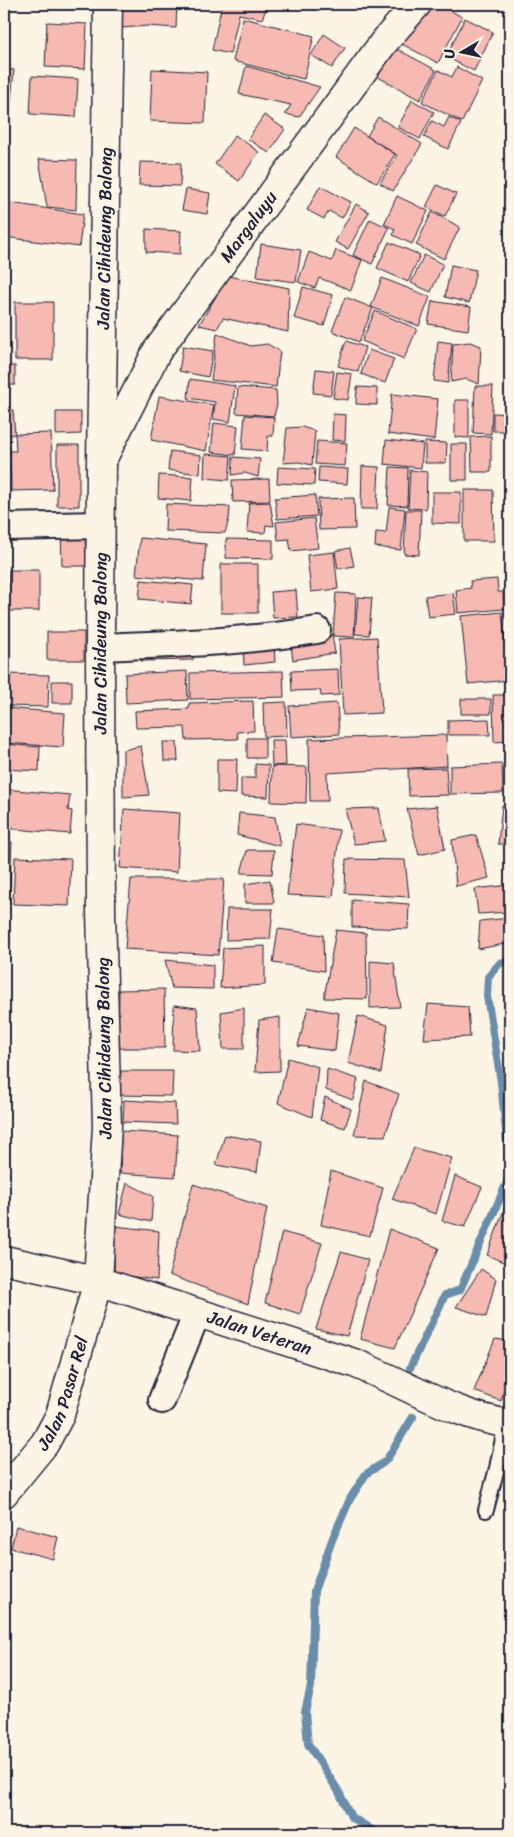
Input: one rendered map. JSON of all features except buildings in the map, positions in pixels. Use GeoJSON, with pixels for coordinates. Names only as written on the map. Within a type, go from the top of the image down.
{"type":"FeatureCollection","features":[{"type":"Feature","properties":{"kind":"street","name":"Jalan Cihideung Balong"},"geometry":{"type":"LineString","coordinates":[[98,1281],[107,1126],[101,912],[100,647],[108,4]]}},
{"type":"Feature","properties":{"kind":"street","name":"Margaluyu"},"geometry":{"type":"LineString","coordinates":[[101,462],[157,351],[384,42],[417,4]]}},
{"type":"Feature","properties":{"kind":"street"},"geometry":{"type":"LineString","coordinates":[[4,527],[101,524]]}},
{"type":"Feature","properties":{"kind":"street"},"geometry":{"type":"LineString","coordinates":[[100,647],[221,642],[317,630]]}},
{"type":"Feature","properties":{"kind":"street","name":"Jalan Veteran"},"geometry":{"type":"LineString","coordinates":[[4,1260],[98,1281],[354,1363],[471,1415],[508,1424]]}},
{"type":"Feature","properties":{"kind":"street","name":"Jalan Pasar Rel"},"geometry":{"type":"LineString","coordinates":[[4,1493],[45,1442],[60,1415],[98,1281]]}},
{"type":"Feature","properties":{"kind":"street"},"geometry":{"type":"LineString","coordinates":[[162,1400],[198,1313]]}},
{"type":"Feature","properties":{"kind":"lane"},"geometry":{"type":"LineString","coordinates":[[486,1510],[508,1424]]}},
{"type":"Feature","properties":{"kind":"waterway"},"geometry":{"type":"LineString","coordinates":[[410,1368],[445,1295],[460,1290],[508,1180],[509,1162],[501,1082],[487,996],[488,977],[500,963],[510,961]]}},
{"type":"Feature","properties":{"kind":"waterway"},"geometry":{"type":"LineString","coordinates":[[383,1833],[374,1831],[351,1817],[339,1792],[308,1744],[305,1712],[311,1686],[314,1591],[332,1540],[350,1499],[366,1474],[387,1459],[413,1417]]}}]}
